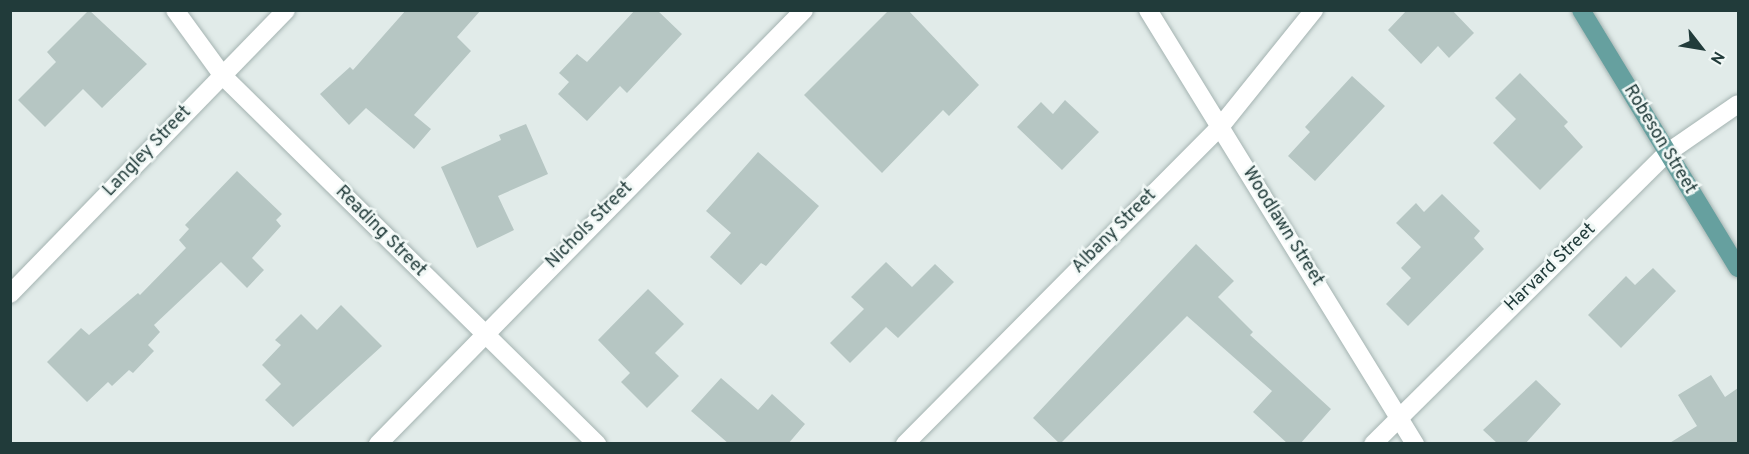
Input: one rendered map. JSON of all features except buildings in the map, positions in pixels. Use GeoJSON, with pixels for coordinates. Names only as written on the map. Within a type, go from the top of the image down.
{"type":"FeatureCollection","features":[{"type":"Feature","properties":{"kind":"main road","name":"Robeson Street"},"geometry":{"type":"LineString","coordinates":[[1581,10],[1738,268]]}},
{"type":"Feature","properties":{"kind":"street","name":"Reading Street"},"geometry":{"type":"LineString","coordinates":[[175,10],[223,76],[597,444]]}},
{"type":"Feature","properties":{"kind":"street","name":"Langley Street"},"geometry":{"type":"LineString","coordinates":[[10,294],[286,10]]}},
{"type":"Feature","properties":{"kind":"street","name":"Nichols Street"},"geometry":{"type":"LineString","coordinates":[[378,444],[483,334],[804,10]]}},
{"type":"Feature","properties":{"kind":"street","name":"Woodlawn Street"},"geometry":{"type":"LineString","coordinates":[[1148,10],[1415,444]]}},
{"type":"Feature","properties":{"kind":"street","name":"Albany Street"},"geometry":{"type":"LineString","coordinates":[[905,444],[1220,127],[1314,10]]}},
{"type":"Feature","properties":{"kind":"street","name":"Harvard Street"},"geometry":{"type":"LineString","coordinates":[[1373,444],[1667,153],[1738,104]]}}]}
